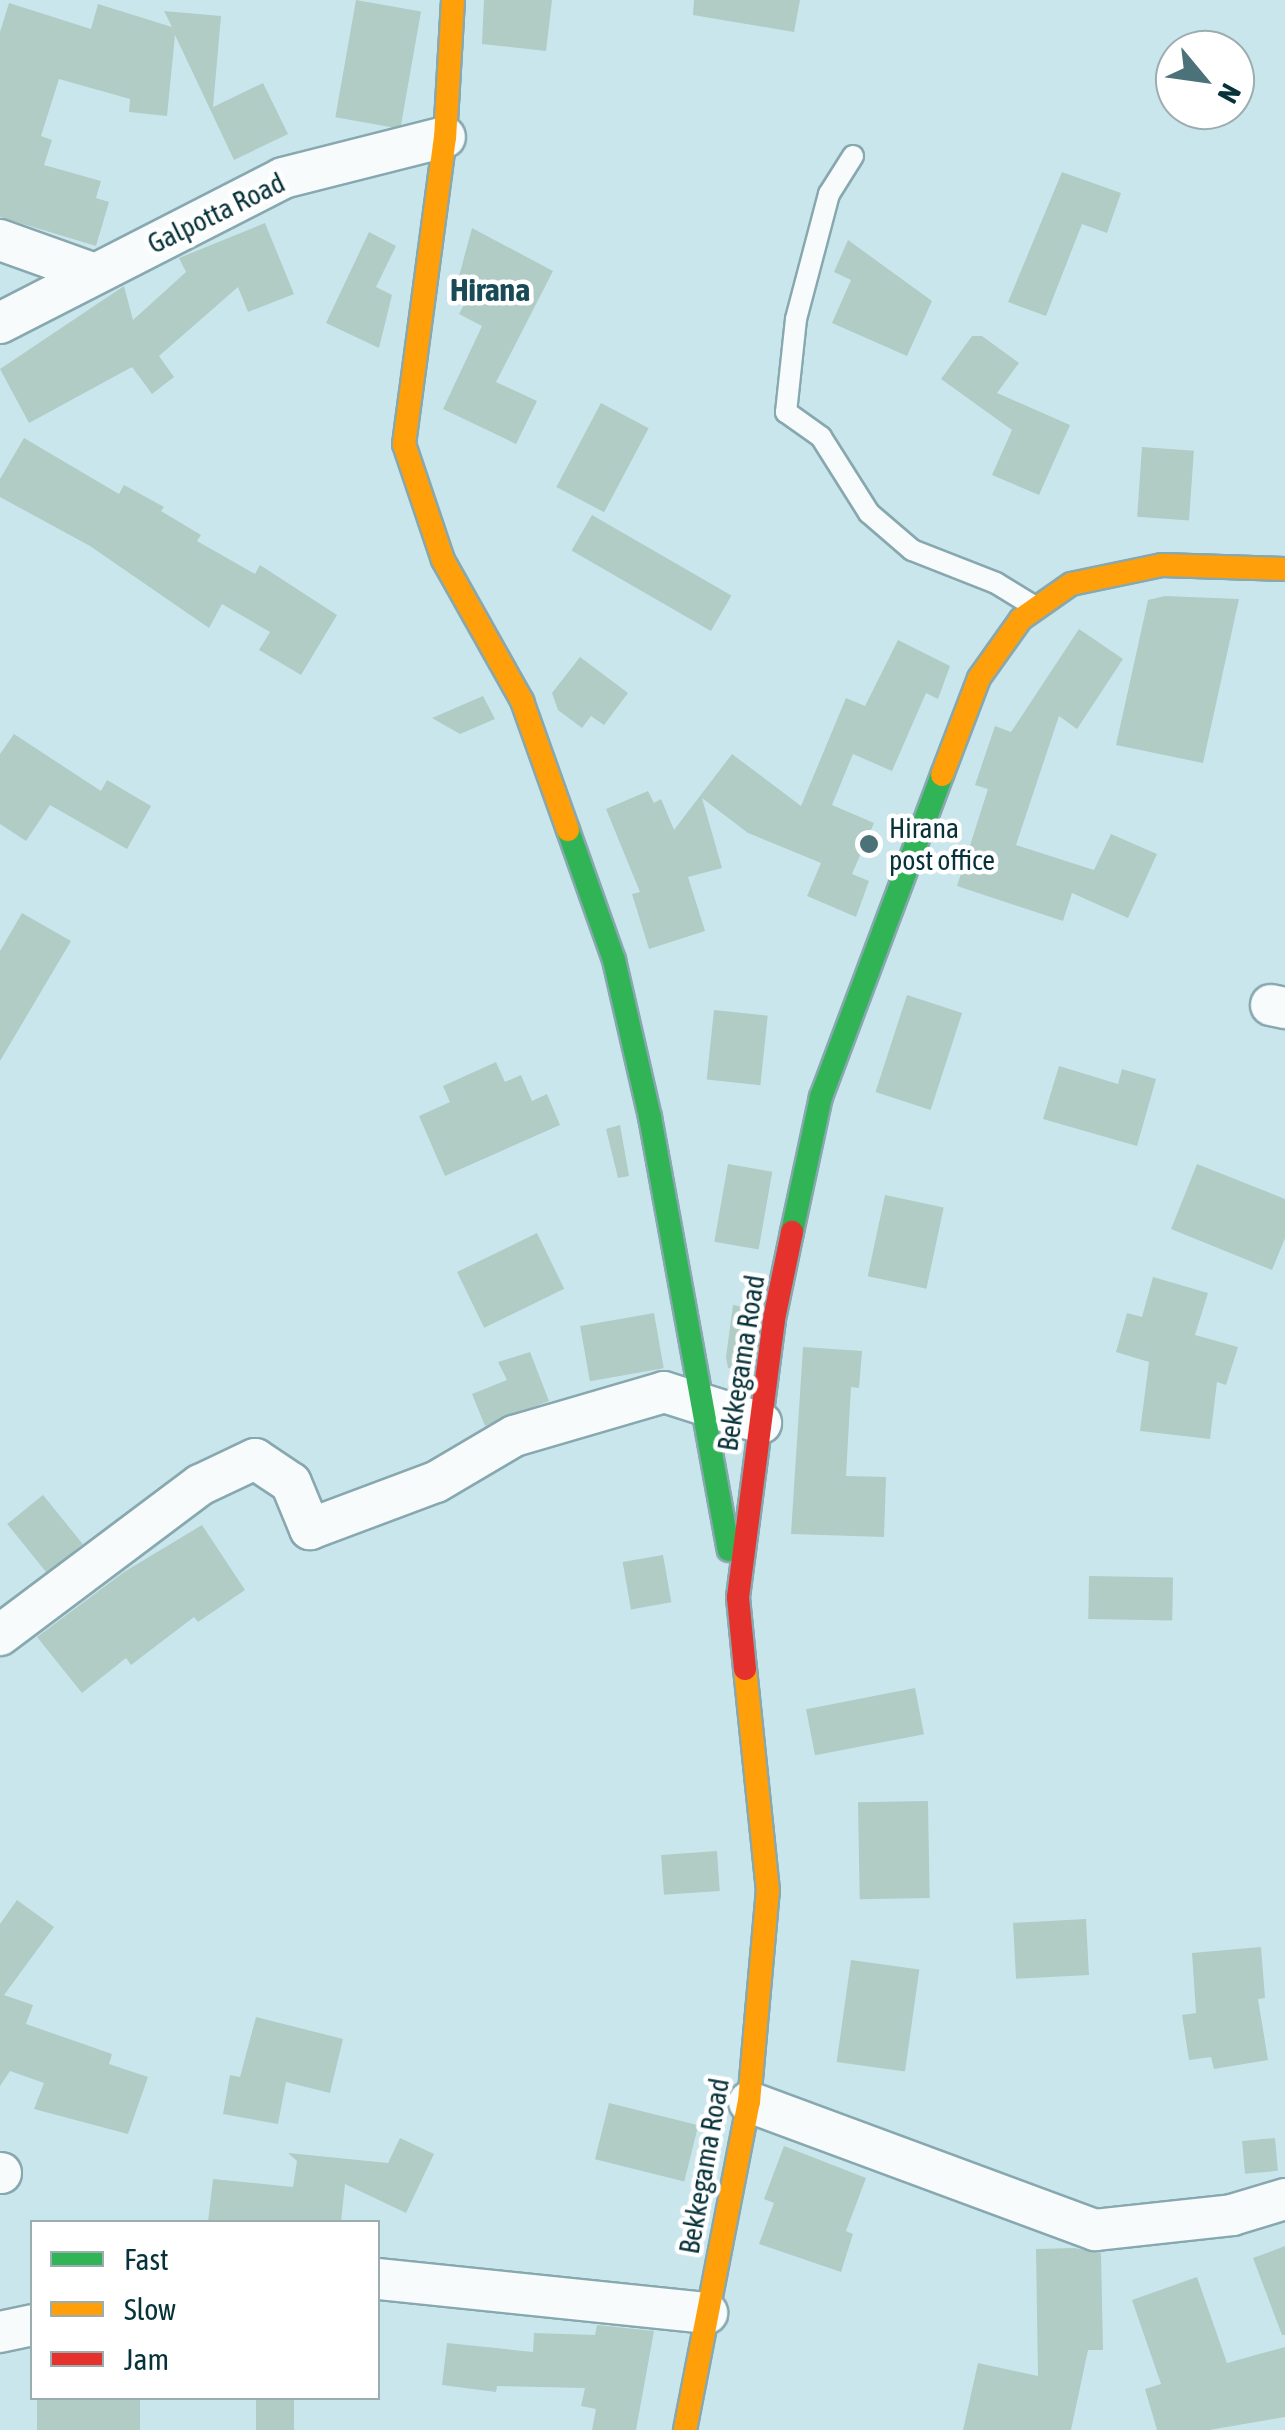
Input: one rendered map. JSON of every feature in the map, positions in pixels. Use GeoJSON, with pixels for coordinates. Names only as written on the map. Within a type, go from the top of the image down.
{"type":"FeatureCollection","features":[{"type":"Feature","properties":{"kind":"street"},"geometry":{"type":"LineString","coordinates":[[453,0],[445,137],[404,444],[444,560],[522,701],[598,908],[650,1117],[738,1597]]}},
{"type":"Feature","properties":{"kind":"street","name":"Galpotta Road"},"geometry":{"type":"LineString","coordinates":[[0,323],[283,178],[445,137]]}},
{"type":"Feature","properties":{"kind":"street"},"geometry":{"type":"LineString","coordinates":[[0,240],[92,273]]}},
{"type":"Feature","properties":{"kind":"street","name":"Bekkegama Road"},"geometry":{"type":"LineString","coordinates":[[685,2430],[748,2102],[768,1892],[738,1597],[774,1319],[822,1096],[979,678],[1021,620],[1070,584],[1162,565],[1285,569]]}},
{"type":"Feature","properties":{"kind":"street"},"geometry":{"type":"LineString","coordinates":[[0,1634],[200,1485],[255,1459],[290,1483],[310,1529],[436,1482],[514,1436],[664,1392],[761,1423]]}},
{"type":"Feature","properties":{"kind":"street"},"geometry":{"type":"LineString","coordinates":[[748,2102],[1096,2230],[1232,2215],[1285,2198]]}},
{"type":"Feature","properties":{"kind":"street"},"geometry":{"type":"LineString","coordinates":[[380,2279],[707,2313]]}},
{"type":"Feature","properties":{"kind":"street"},"geometry":{"type":"LineString","coordinates":[[0,2332],[30,2325]]}},
{"type":"Feature","properties":{"kind":"lane"},"geometry":{"type":"LineString","coordinates":[[852,156],[829,194],[796,318],[786,412],[821,436],[869,513],[912,550],[996,583],[1037,608]]}},
{"type":"Feature","properties":{"kind":"building"},"geometry":{"type":"Polygon","coordinates":[[[356,0],[421,11],[400,129],[335,117],[356,0]]]}},
{"type":"Feature","properties":{"kind":"building"},"geometry":{"type":"Polygon","coordinates":[[[484,0],[552,0],[546,51],[482,44],[484,0]]]}},
{"type":"Feature","properties":{"kind":"building"},"geometry":{"type":"Polygon","coordinates":[[[694,0],[800,0],[794,32],[693,15],[694,0]]]}},
{"type":"Feature","properties":{"kind":"building"},"geometry":{"type":"Polygon","coordinates":[[[9,3],[91,29],[98,4],[172,27],[164,11],[221,16],[213,107],[263,83],[288,134],[234,160],[175,35],[167,116],[129,112],[130,99],[59,79],[41,136],[52,140],[44,165],[101,181],[96,198],[109,202],[96,246],[0,217],[0,32],[9,3]]]}},
{"type":"Feature","properties":{"kind":"building"},"geometry":{"type":"Polygon","coordinates":[[[1062,172],[1121,193],[1107,233],[1082,224],[1046,316],[1008,302],[1062,172]]]}},
{"type":"Feature","properties":{"kind":"building"},"geometry":{"type":"Polygon","coordinates":[[[265,223],[294,294],[248,312],[238,287],[159,356],[174,377],[152,394],[132,367],[29,423],[0,369],[124,286],[133,320],[186,272],[179,258],[265,223]]]}},
{"type":"Feature","properties":{"kind":"building"},"geometry":{"type":"Polygon","coordinates":[[[472,228],[553,271],[496,382],[537,401],[516,444],[443,409],[482,326],[459,314],[473,288],[458,280],[472,228]]]}},
{"type":"Feature","properties":{"kind":"building"},"geometry":{"type":"Polygon","coordinates":[[[369,232],[396,246],[376,287],[392,295],[379,348],[326,323],[369,232]]]}},
{"type":"Feature","properties":{"kind":"building"},"geometry":{"type":"Polygon","coordinates":[[[848,240],[932,301],[907,356],[832,323],[851,280],[834,272],[848,240]]]}},
{"type":"Feature","properties":{"kind":"building"},"geometry":{"type":"Polygon","coordinates":[[[972,336],[982,336],[1019,363],[997,393],[1070,425],[1039,495],[992,475],[1012,430],[941,379],[972,336]]]}},
{"type":"Feature","properties":{"kind":"building"},"geometry":{"type":"Polygon","coordinates":[[[601,403],[649,428],[604,512],[556,487],[601,403]]]}},
{"type":"Feature","properties":{"kind":"building"},"geometry":{"type":"Polygon","coordinates":[[[24,438],[119,494],[124,485],[164,507],[161,511],[201,535],[197,541],[255,574],[260,565],[337,615],[301,675],[259,650],[270,632],[222,604],[209,628],[90,546],[0,497],[0,479],[24,438]]]}},
{"type":"Feature","properties":{"kind":"building"},"geometry":{"type":"Polygon","coordinates":[[[1142,447],[1194,451],[1189,520],[1137,517],[1142,447]]]}},
{"type":"Feature","properties":{"kind":"building"},"geometry":{"type":"Polygon","coordinates":[[[592,515],[731,596],[711,631],[572,551],[592,515]]]}},
{"type":"Feature","properties":{"kind":"building"},"geometry":{"type":"Polygon","coordinates":[[[1165,596],[1239,599],[1203,763],[1116,745],[1148,600],[1165,596]]]}},
{"type":"Feature","properties":{"kind":"building"},"geometry":{"type":"Polygon","coordinates":[[[1079,629],[1123,659],[1077,729],[1059,716],[1016,845],[1094,870],[1111,834],[1157,854],[1128,918],[1072,893],[1063,921],[957,886],[988,789],[975,785],[995,726],[1011,732],[1079,629]]]}},
{"type":"Feature","properties":{"kind":"building"},"geometry":{"type":"Polygon","coordinates":[[[898,640],[950,666],[938,699],[926,693],[892,771],[853,754],[832,805],[874,823],[852,874],[869,881],[856,917],[807,896],[821,863],[748,833],[702,798],[722,868],[688,877],[705,931],[649,949],[632,894],[640,892],[606,809],[648,791],[654,803],[661,799],[674,830],[732,754],[801,806],[846,698],[865,706],[898,640]]]}},
{"type":"Feature","properties":{"kind":"building"},"geometry":{"type":"Polygon","coordinates":[[[580,657],[628,693],[604,725],[591,716],[582,728],[558,710],[552,693],[580,657]]]}},
{"type":"Feature","properties":{"kind":"building"},"geometry":{"type":"Polygon","coordinates":[[[483,696],[495,719],[460,734],[432,718],[483,696]]]}},
{"type":"Feature","properties":{"kind":"building"},"geometry":{"type":"Polygon","coordinates":[[[14,734],[101,791],[107,780],[151,806],[127,849],[50,805],[26,841],[0,824],[0,754],[14,734]]]}},
{"type":"Feature","properties":{"kind":"building"},"geometry":{"type":"Polygon","coordinates":[[[22,913],[71,941],[0,1061],[0,951],[22,913]]]}},
{"type":"Feature","properties":{"kind":"building"},"geometry":{"type":"Polygon","coordinates":[[[907,995],[962,1013],[931,1110],[875,1092],[907,995]]]}},
{"type":"Feature","properties":{"kind":"building"},"geometry":{"type":"Polygon","coordinates":[[[714,1010],[768,1016],[760,1085],[707,1080],[714,1010]]]}},
{"type":"Feature","properties":{"kind":"building"},"geometry":{"type":"Polygon","coordinates":[[[496,1062],[505,1082],[521,1075],[532,1101],[547,1094],[560,1125],[445,1176],[419,1116],[450,1102],[443,1086],[496,1062]]]}},
{"type":"Feature","properties":{"kind":"building"},"geometry":{"type":"Polygon","coordinates":[[[1059,1066],[1118,1084],[1122,1069],[1156,1079],[1137,1146],[1043,1119],[1059,1066]]]}},
{"type":"Feature","properties":{"kind":"building"},"geometry":{"type":"Polygon","coordinates":[[[620,1125],[629,1176],[618,1178],[606,1129],[620,1125]]]}},
{"type":"Feature","properties":{"kind":"building"},"geometry":{"type":"Polygon","coordinates":[[[728,1164],[772,1172],[759,1250],[714,1242],[728,1164]]]}},
{"type":"Feature","properties":{"kind":"building"},"geometry":{"type":"Polygon","coordinates":[[[1197,1164],[1285,1199],[1285,1238],[1272,1270],[1171,1229],[1197,1164]]]}},
{"type":"Feature","properties":{"kind":"building"},"geometry":{"type":"Polygon","coordinates":[[[885,1195],[944,1207],[926,1289],[868,1276],[885,1195]]]}},
{"type":"Feature","properties":{"kind":"building"},"geometry":{"type":"Polygon","coordinates":[[[537,1233],[564,1289],[484,1328],[457,1272],[537,1233]]]}},
{"type":"Feature","properties":{"kind":"building"},"geometry":{"type":"Polygon","coordinates":[[[1153,1277],[1208,1293],[1195,1335],[1238,1347],[1226,1385],[1217,1382],[1210,1439],[1140,1431],[1149,1362],[1116,1352],[1127,1313],[1142,1317],[1153,1277]]]}},
{"type":"Feature","properties":{"kind":"building"},"geometry":{"type":"Polygon","coordinates":[[[733,1305],[745,1307],[736,1369],[728,1368],[726,1357],[733,1305]]]}},
{"type":"Feature","properties":{"kind":"building"},"geometry":{"type":"Polygon","coordinates":[[[654,1313],[664,1368],[590,1381],[580,1326],[654,1313]]]}},
{"type":"Feature","properties":{"kind":"building"},"geometry":{"type":"Polygon","coordinates":[[[803,1347],[862,1351],[859,1388],[851,1387],[846,1476],[886,1477],[884,1537],[791,1534],[803,1347]]]}},
{"type":"Feature","properties":{"kind":"building"},"geometry":{"type":"Polygon","coordinates":[[[530,1352],[549,1401],[485,1426],[472,1394],[507,1380],[498,1362],[530,1352]]]}},
{"type":"Feature","properties":{"kind":"building"},"geometry":{"type":"Polygon","coordinates":[[[43,1495],[83,1544],[47,1573],[7,1524],[43,1495]]]}},
{"type":"Feature","properties":{"kind":"building"},"geometry":{"type":"Polygon","coordinates":[[[202,1525],[245,1590],[198,1622],[194,1617],[131,1665],[126,1658],[82,1693],[37,1637],[124,1572],[202,1525]]]}},
{"type":"Feature","properties":{"kind":"building"},"geometry":{"type":"Polygon","coordinates":[[[663,1555],[671,1602],[631,1609],[623,1562],[663,1555]]]}},
{"type":"Feature","properties":{"kind":"building"},"geometry":{"type":"Polygon","coordinates":[[[1089,1576],[1173,1577],[1172,1620],[1088,1619],[1089,1576]]]}},
{"type":"Feature","properties":{"kind":"building"},"geometry":{"type":"Polygon","coordinates":[[[915,1688],[924,1734],[815,1755],[806,1709],[915,1688]]]}},
{"type":"Feature","properties":{"kind":"building"},"geometry":{"type":"Polygon","coordinates":[[[928,1801],[930,1898],[860,1899],[858,1802],[928,1801]]]}},
{"type":"Feature","properties":{"kind":"building"},"geometry":{"type":"Polygon","coordinates":[[[717,1851],[720,1891],[664,1895],[661,1855],[717,1851]]]}},
{"type":"Feature","properties":{"kind":"building"},"geometry":{"type":"Polygon","coordinates":[[[17,1900],[54,1927],[4,1995],[33,2005],[26,2024],[112,2054],[109,2064],[148,2077],[128,2134],[34,2109],[44,2083],[10,2071],[0,2086],[0,1924],[17,1900]]]}},
{"type":"Feature","properties":{"kind":"building"},"geometry":{"type":"Polygon","coordinates":[[[1086,1919],[1089,1975],[1016,1979],[1013,1923],[1086,1919]]]}},
{"type":"Feature","properties":{"kind":"building"},"geometry":{"type":"Polygon","coordinates":[[[1261,1947],[1265,1998],[1258,1999],[1268,2060],[1214,2069],[1211,2057],[1189,2060],[1182,2015],[1196,2013],[1192,1953],[1261,1947]]]}},
{"type":"Feature","properties":{"kind":"building"},"geometry":{"type":"Polygon","coordinates":[[[851,1960],[919,1970],[905,2072],[837,2062],[851,1960]]]}},
{"type":"Feature","properties":{"kind":"building"},"geometry":{"type":"Polygon","coordinates":[[[256,2017],[343,2039],[330,2093],[286,2082],[278,2124],[223,2114],[230,2075],[240,2077],[256,2017]]]}},
{"type":"Feature","properties":{"kind":"building"},"geometry":{"type":"Polygon","coordinates":[[[609,2103],[698,2125],[684,2182],[595,2159],[609,2103]]]}},
{"type":"Feature","properties":{"kind":"building"},"geometry":{"type":"Polygon","coordinates":[[[400,2138],[434,2154],[406,2213],[345,2184],[341,2220],[208,2220],[213,2179],[293,2187],[297,2161],[288,2153],[388,2163],[400,2138]]]}},
{"type":"Feature","properties":{"kind":"building"},"geometry":{"type":"Polygon","coordinates":[[[1275,2138],[1278,2171],[1245,2174],[1242,2141],[1275,2138]]]}},
{"type":"Feature","properties":{"kind":"building"},"geometry":{"type":"Polygon","coordinates":[[[784,2146],[866,2178],[846,2231],[853,2234],[841,2272],[759,2244],[774,2203],[764,2199],[784,2146]]]}},
{"type":"Feature","properties":{"kind":"building"},"geometry":{"type":"Polygon","coordinates":[[[1285,2246],[1285,2335],[1282,2335],[1253,2258],[1285,2246]]]}},
{"type":"Feature","properties":{"kind":"building"},"geometry":{"type":"Polygon","coordinates":[[[1074,2248],[1101,2253],[1103,2350],[1088,2350],[1071,2430],[963,2430],[978,2363],[1038,2376],[1036,2249],[1074,2248]]]}},
{"type":"Feature","properties":{"kind":"building"},"geometry":{"type":"Polygon","coordinates":[[[1197,2277],[1227,2363],[1285,2347],[1285,2417],[1209,2430],[1157,2430],[1145,2389],[1161,2384],[1132,2300],[1197,2277]]]}},
{"type":"Feature","properties":{"kind":"building"},"geometry":{"type":"Polygon","coordinates":[[[597,2325],[654,2331],[636,2430],[592,2430],[596,2409],[581,2406],[585,2388],[497,2386],[496,2392],[442,2385],[447,2343],[533,2352],[534,2333],[595,2335],[597,2325]]]}},
{"type":"Feature","properties":{"kind":"building"},"geometry":{"type":"Polygon","coordinates":[[[37,2400],[140,2400],[140,2430],[37,2430],[37,2400]]]}},
{"type":"Feature","properties":{"kind":"building"},"geometry":{"type":"Polygon","coordinates":[[[256,2400],[294,2400],[294,2430],[256,2430],[256,2400]]]}},
{"type":"Feature","properties":{"kind":"traffic: fast"},"geometry":{"type":"LineString","coordinates":[[792,1232],[821,1097],[942,775]]}},
{"type":"Feature","properties":{"kind":"traffic: fast"},"geometry":{"type":"LineString","coordinates":[[568,830],[614,960],[650,1117],[729,1550]]}},
{"type":"Feature","properties":{"kind":"traffic: slow"},"geometry":{"type":"LineString","coordinates":[[453,0],[445,137],[404,444],[443,560],[522,701],[568,830]]}},
{"type":"Feature","properties":{"kind":"traffic: slow"},"geometry":{"type":"LineString","coordinates":[[942,775],[979,678],[1021,619],[1071,584],[1162,565],[1285,569]]}},
{"type":"Feature","properties":{"kind":"traffic: slow"},"geometry":{"type":"LineString","coordinates":[[685,2430],[749,2102],[768,1891],[745,1669]]}},
{"type":"Feature","properties":{"kind":"traffic: jam"},"geometry":{"type":"LineString","coordinates":[[745,1669],[738,1597],[774,1319],[792,1232]]}},
{"type":"Feature","properties":{"kind":"place","name":"Hirana post office"},"geometry":{"type":"Point","coordinates":[869,844]}},
{"type":"Feature","properties":{"kind":"district","name":"Hirana"},"geometry":{"type":"Point","coordinates":[490,290]}}]}
